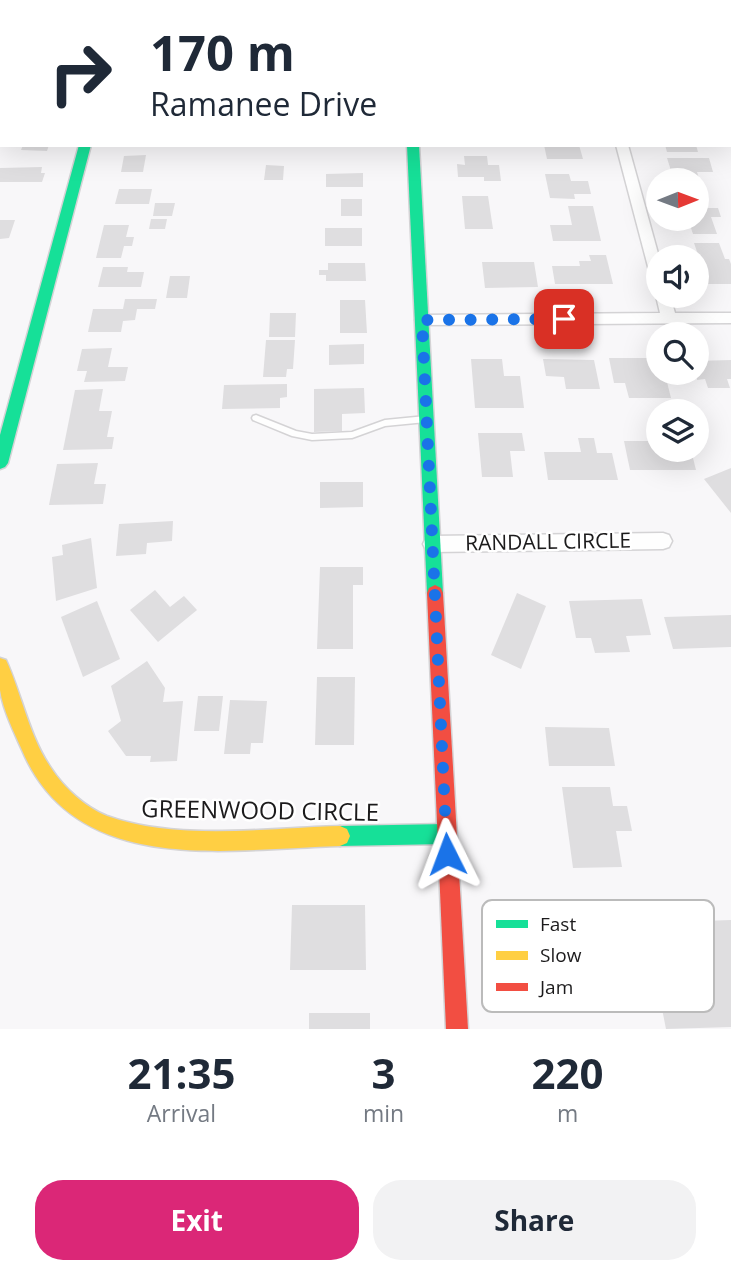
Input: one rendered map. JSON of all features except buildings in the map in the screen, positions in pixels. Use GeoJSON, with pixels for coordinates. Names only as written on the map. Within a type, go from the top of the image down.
{"type":"FeatureCollection","features":[{"type":"Feature","properties":{"kind":"street"},"geometry":{"type":"LineString","coordinates":[[0,463],[84,147]]}},
{"type":"Feature","properties":{"kind":"street"},"geometry":{"type":"LineString","coordinates":[[413,147],[457,1029]]}},
{"type":"Feature","properties":{"kind":"street"},"geometry":{"type":"LineString","coordinates":[[623,147],[649,245]]}},
{"type":"Feature","properties":{"kind":"street"},"geometry":{"type":"LineString","coordinates":[[666,308],[669,318]]}},
{"type":"Feature","properties":{"kind":"street"},"geometry":{"type":"LineString","coordinates":[[422,320],[731,318]]}},
{"type":"Feature","properties":{"kind":"street","name":"RANDALL CIRCLE"},"geometry":{"type":"LineString","coordinates":[[432,544],[663,541]]}},
{"type":"Feature","properties":{"kind":"street","name":"GREENWOOD CIRCLE"},"geometry":{"type":"LineString","coordinates":[[0,666],[39,767],[57,791],[80,811],[105,825],[132,833],[197,838],[446,834]]}},
{"type":"Feature","properties":{"kind":"lane"},"geometry":{"type":"LineString","coordinates":[[256,418],[312,437],[352,435],[384,423],[426,419]]}},
{"type":"Feature","properties":{"kind":"traffic: fast"},"geometry":{"type":"LineString","coordinates":[[0,463],[84,147]]}},
{"type":"Feature","properties":{"kind":"traffic: fast"},"geometry":{"type":"LineString","coordinates":[[413,147],[435,593]]}},
{"type":"Feature","properties":{"kind":"traffic: fast"},"geometry":{"type":"LineString","coordinates":[[340,836],[446,834]]}},
{"type":"Feature","properties":{"kind":"traffic: slow"},"geometry":{"type":"LineString","coordinates":[[0,666],[39,766],[67,801],[96,821],[129,832],[188,839],[340,836]]}},
{"type":"Feature","properties":{"kind":"traffic: jam"},"geometry":{"type":"LineString","coordinates":[[435,593],[457,1029]]}},
{"type":"Feature","properties":{"kind":"route"},"geometry":{"type":"LineString","coordinates":[[447,854],[422,320],[564,319]]}}]}
